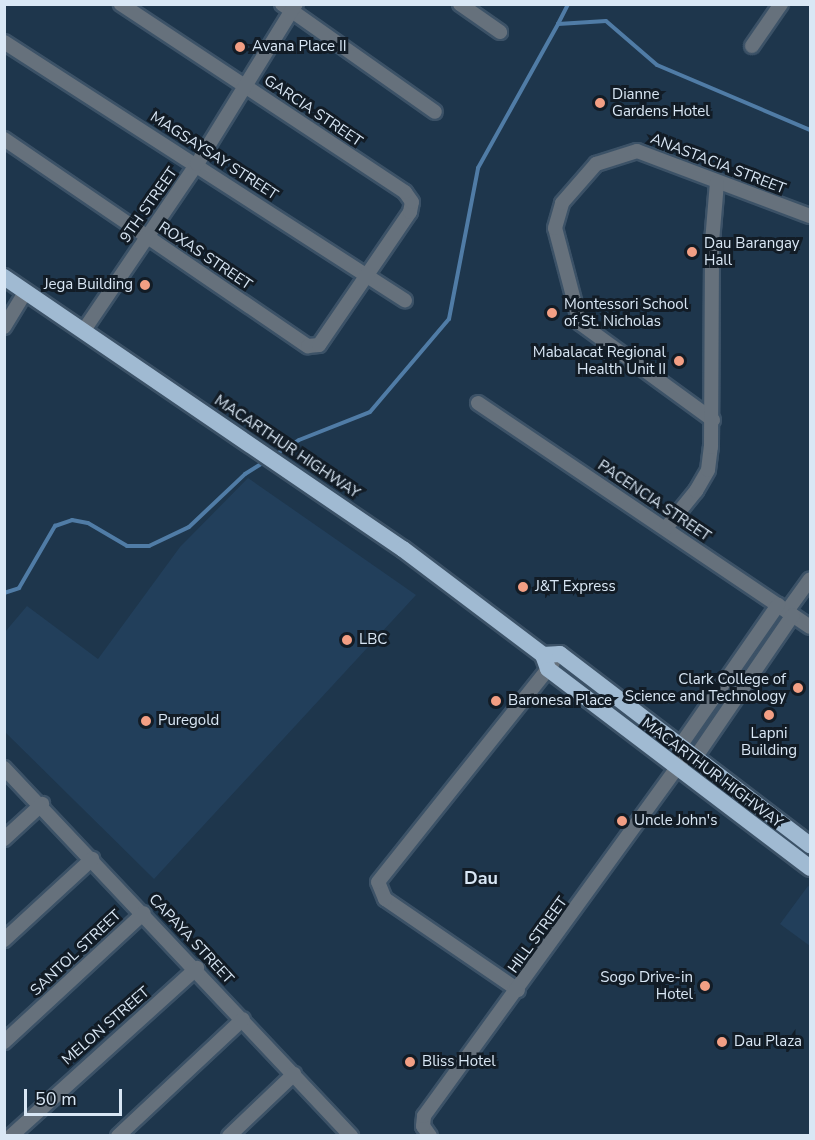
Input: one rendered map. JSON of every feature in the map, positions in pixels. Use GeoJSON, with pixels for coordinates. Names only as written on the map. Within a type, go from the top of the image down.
{"type":"FeatureCollection","features":[{"type":"Feature","properties":{"kind":"highway","name":"MACARTHUR HIGHWAY"},"geometry":{"type":"LineString","coordinates":[[4,277],[403,549],[550,660],[688,752],[810,845]]}},
{"type":"Feature","properties":{"kind":"highway","name":"MACARTHUR HIGHWAY"},"geometry":{"type":"LineString","coordinates":[[550,660],[677,770],[810,868]]}},
{"type":"Feature","properties":{"kind":"street","name":"GARCIA STREET"},"geometry":{"type":"LineString","coordinates":[[121,4],[405,192],[412,202],[410,212],[367,275]]}},
{"type":"Feature","properties":{"kind":"street"},"geometry":{"type":"LineString","coordinates":[[460,4],[500,32]]}},
{"type":"Feature","properties":{"kind":"street"},"geometry":{"type":"LineString","coordinates":[[752,46],[781,4]]}},
{"type":"Feature","properties":{"kind":"street","name":"9TH STREET"},"geometry":{"type":"LineString","coordinates":[[84,330],[197,164],[290,7]]}},
{"type":"Feature","properties":{"kind":"street"},"geometry":{"type":"LineString","coordinates":[[290,7],[435,112]]}},
{"type":"Feature","properties":{"kind":"street","name":"MAGSAYSAY STREET"},"geometry":{"type":"LineString","coordinates":[[4,42],[197,164],[405,300]]}},
{"type":"Feature","properties":{"kind":"street","name":"ROXAS STREET"},"geometry":{"type":"LineString","coordinates":[[4,139],[314,347],[367,275]]}},
{"type":"Feature","properties":{"kind":"street","name":"ANASTACIA STREET"},"geometry":{"type":"LineString","coordinates":[[713,420],[580,323],[555,228],[562,203],[579,180],[596,164],[637,151],[810,216]]}},
{"type":"Feature","properties":{"kind":"street"},"geometry":{"type":"LineString","coordinates":[[666,528],[708,470],[713,420],[712,242],[717,182]]}},
{"type":"Feature","properties":{"kind":"street"},"geometry":{"type":"LineString","coordinates":[[4,327],[26,291]]}},
{"type":"Feature","properties":{"kind":"street","name":"PACENCIA STREET"},"geometry":{"type":"LineString","coordinates":[[478,404],[666,528],[810,627]]}},
{"type":"Feature","properties":{"kind":"street"},"geometry":{"type":"LineString","coordinates":[[688,752],[810,579]]}},
{"type":"Feature","properties":{"kind":"street"},"geometry":{"type":"LineString","coordinates":[[688,752],[786,610]]}},
{"type":"Feature","properties":{"kind":"street"},"geometry":{"type":"LineString","coordinates":[[518,990],[385,899],[378,882],[550,660]]}},
{"type":"Feature","properties":{"kind":"street","name":"HILL STREET"},"geometry":{"type":"LineString","coordinates":[[430,1136],[423,1126],[424,1116],[518,990],[688,752]]}},
{"type":"Feature","properties":{"kind":"street","name":"CAPAYA STREET"},"geometry":{"type":"LineString","coordinates":[[4,768],[42,804],[197,968],[294,1074],[343,1133]]}},
{"type":"Feature","properties":{"kind":"street"},"geometry":{"type":"LineString","coordinates":[[4,839],[42,804]]}},
{"type":"Feature","properties":{"kind":"street"},"geometry":{"type":"LineString","coordinates":[[4,940],[92,859]]}},
{"type":"Feature","properties":{"kind":"street","name":"SANTOL STREET"},"geometry":{"type":"LineString","coordinates":[[4,1042],[144,913]]}},
{"type":"Feature","properties":{"kind":"street","name":"MELON STREET"},"geometry":{"type":"LineString","coordinates":[[11,1136],[197,968]]}},
{"type":"Feature","properties":{"kind":"street"},"geometry":{"type":"LineString","coordinates":[[118,1136],[243,1019]]}},
{"type":"Feature","properties":{"kind":"street"},"geometry":{"type":"LineString","coordinates":[[229,1136],[294,1074]]}},
{"type":"Feature","properties":{"kind":"shaded area"},"geometry":{"type":"Polygon","coordinates":[[[248,478],[416,595],[154,879],[5,732],[5,632],[27,606],[98,659],[180,547],[248,478]]]}},
{"type":"Feature","properties":{"kind":"shaded area"},"geometry":{"type":"Polygon","coordinates":[[[808,886],[810,887],[810,946],[780,924],[808,886]]]}},
{"type":"Feature","properties":{"kind":"waterway"},"geometry":{"type":"LineString","coordinates":[[558,24],[568,4]]}},
{"type":"Feature","properties":{"kind":"waterway"},"geometry":{"type":"LineString","coordinates":[[275,455],[299,440],[370,412],[449,319],[478,168],[558,24],[606,21],[657,65],[810,130]]}},
{"type":"Feature","properties":{"kind":"waterway"},"geometry":{"type":"LineString","coordinates":[[4,593],[19,588],[55,526],[72,520],[88,523],[127,546],[149,546],[189,527],[245,474],[266,461]]}},
{"type":"Feature","properties":{"kind":"place","name":"Avana Place II"},"geometry":{"type":"Point","coordinates":[240,47]}},
{"type":"Feature","properties":{"kind":"place","name":"Dianne Gardens Hotel"},"geometry":{"type":"Point","coordinates":[600,103]}},
{"type":"Feature","properties":{"kind":"place","name":"Dau Barangay Hall"},"geometry":{"type":"Point","coordinates":[692,252]}},
{"type":"Feature","properties":{"kind":"place","name":"Jega Building"},"geometry":{"type":"Point","coordinates":[145,285]}},
{"type":"Feature","properties":{"kind":"place","name":"Montessori School of St. Nicholas"},"geometry":{"type":"Point","coordinates":[552,313]}},
{"type":"Feature","properties":{"kind":"place","name":"Mabalacat Regional Health Unit II"},"geometry":{"type":"Point","coordinates":[679,361]}},
{"type":"Feature","properties":{"kind":"place","name":"J&T Express"},"geometry":{"type":"Point","coordinates":[523,587]}},
{"type":"Feature","properties":{"kind":"place","name":"LBC"},"geometry":{"type":"Point","coordinates":[347,640]}},
{"type":"Feature","properties":{"kind":"place","name":"Clark College of Science and Technology"},"geometry":{"type":"Point","coordinates":[798,688]}},
{"type":"Feature","properties":{"kind":"place","name":"Baronesa Place"},"geometry":{"type":"Point","coordinates":[496,701]}},
{"type":"Feature","properties":{"kind":"place","name":"Lapni Building"},"geometry":{"type":"Point","coordinates":[769,715]}},
{"type":"Feature","properties":{"kind":"place","name":"Puregold"},"geometry":{"type":"Point","coordinates":[146,721]}},
{"type":"Feature","properties":{"kind":"place","name":"Uncle John's"},"geometry":{"type":"Point","coordinates":[622,821]}},
{"type":"Feature","properties":{"kind":"place","name":"Sogo Drive-in Hotel"},"geometry":{"type":"Point","coordinates":[705,986]}},
{"type":"Feature","properties":{"kind":"place","name":"Dau Plaza"},"geometry":{"type":"Point","coordinates":[722,1042]}},
{"type":"Feature","properties":{"kind":"place","name":"Bliss Hotel"},"geometry":{"type":"Point","coordinates":[410,1062]}},
{"type":"Feature","properties":{"kind":"district","name":"Dau"},"geometry":{"type":"Point","coordinates":[481,878]}}]}
